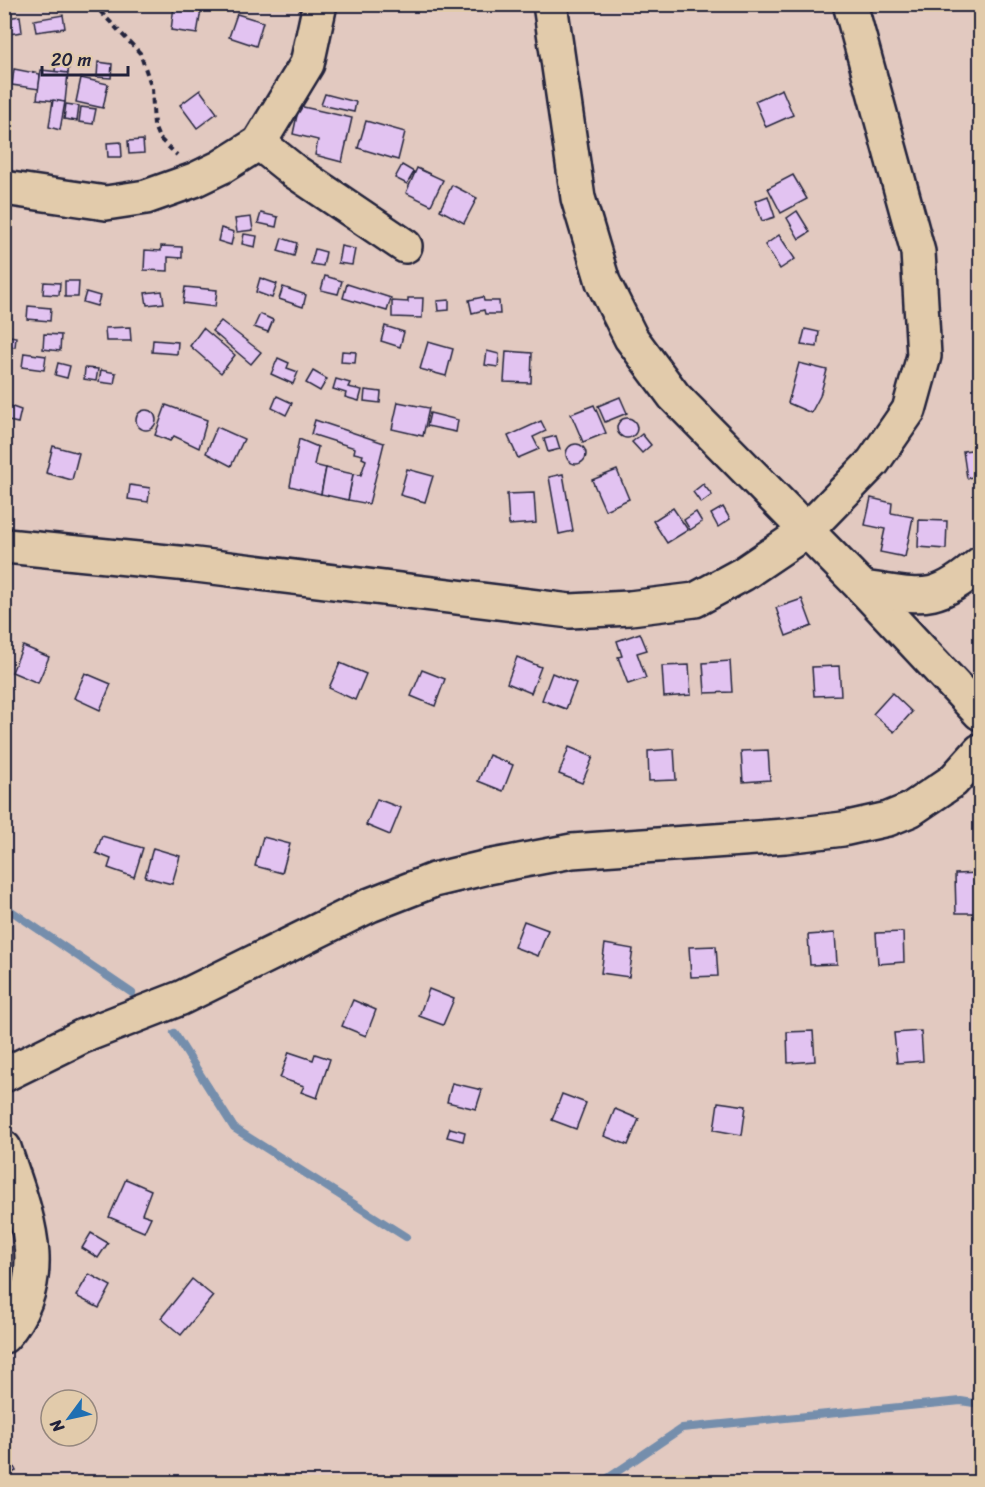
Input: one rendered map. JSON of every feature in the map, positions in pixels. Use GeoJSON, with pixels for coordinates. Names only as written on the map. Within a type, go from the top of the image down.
{"type":"FeatureCollection","features":[{"type":"Feature","properties":{"kind":"street"},"geometry":{"type":"LineString","coordinates":[[4,188],[106,203],[146,197],[194,180],[221,167],[259,143],[308,64],[320,4]]}},
{"type":"Feature","properties":{"kind":"street"},"geometry":{"type":"LineString","coordinates":[[550,4],[578,198],[603,282],[631,338],[674,396],[981,712]]}},
{"type":"Feature","properties":{"kind":"street"},"geometry":{"type":"LineString","coordinates":[[6,546],[188,564],[570,611],[630,608],[695,600],[743,574],[806,532],[873,462],[909,410],[924,356],[918,252],[850,4]]}},
{"type":"Feature","properties":{"kind":"street"},"geometry":{"type":"LineString","coordinates":[[259,143],[312,184],[405,246]]}},
{"type":"Feature","properties":{"kind":"street"},"geometry":{"type":"LineString","coordinates":[[863,588],[921,597],[937,594],[954,586],[981,564]]}},
{"type":"Feature","properties":{"kind":"street"},"geometry":{"type":"LineString","coordinates":[[4,1075],[83,1036],[181,998],[370,905],[434,880],[573,851],[785,836],[843,829],[888,819],[910,810],[953,781],[981,752]]}},
{"type":"Feature","properties":{"kind":"street"},"geometry":{"type":"LineString","coordinates":[[4,1148],[26,1210],[34,1258],[28,1293],[16,1323],[4,1336]]}},
{"type":"Feature","properties":{"kind":"path"},"geometry":{"type":"LineString","coordinates":[[93,4],[140,53],[152,88],[154,126],[159,138],[184,162],[194,180]]}},
{"type":"Feature","properties":{"kind":"building"},"geometry":{"type":"Polygon","coordinates":[[[174,6],[201,10],[197,34],[171,30],[174,6]]]}},
{"type":"Feature","properties":{"kind":"building"},"geometry":{"type":"Polygon","coordinates":[[[237,14],[263,22],[256,46],[229,37],[237,14]]]}},
{"type":"Feature","properties":{"kind":"building"},"geometry":{"type":"Polygon","coordinates":[[[63,15],[65,28],[36,32],[34,20],[63,15]]]}},
{"type":"Feature","properties":{"kind":"building"},"geometry":{"type":"Polygon","coordinates":[[[20,16],[22,32],[9,34],[7,18],[20,16]]]}},
{"type":"Feature","properties":{"kind":"building"},"geometry":{"type":"Polygon","coordinates":[[[56,55],[70,57],[68,73],[55,72],[56,55]]]}},
{"type":"Feature","properties":{"kind":"building"},"geometry":{"type":"Polygon","coordinates":[[[98,62],[112,64],[111,78],[97,77],[98,62]]]}},
{"type":"Feature","properties":{"kind":"building"},"geometry":{"type":"Polygon","coordinates":[[[14,69],[40,74],[39,89],[12,85],[14,69]]]}},
{"type":"Feature","properties":{"kind":"building"},"geometry":{"type":"Polygon","coordinates":[[[41,70],[68,73],[65,102],[37,99],[41,70]]]}},
{"type":"Feature","properties":{"kind":"building"},"geometry":{"type":"Polygon","coordinates":[[[81,78],[108,84],[103,108],[76,102],[81,78]]]}},
{"type":"Feature","properties":{"kind":"building"},"geometry":{"type":"Polygon","coordinates":[[[782,89],[793,115],[766,127],[755,101],[782,89]]]}},
{"type":"Feature","properties":{"kind":"building"},"geometry":{"type":"Polygon","coordinates":[[[200,90],[217,113],[197,128],[180,105],[200,90]]]}},
{"type":"Feature","properties":{"kind":"building"},"geometry":{"type":"Polygon","coordinates":[[[325,94],[356,102],[354,112],[321,105],[325,94]]]}},
{"type":"Feature","properties":{"kind":"building"},"geometry":{"type":"Polygon","coordinates":[[[53,100],[65,102],[60,130],[49,127],[53,100]]]}},
{"type":"Feature","properties":{"kind":"building"},"geometry":{"type":"Polygon","coordinates":[[[66,104],[79,106],[77,121],[64,119],[66,104]]]}},
{"type":"Feature","properties":{"kind":"building"},"geometry":{"type":"Polygon","coordinates":[[[299,106],[352,118],[342,162],[315,155],[318,140],[293,134],[299,106]]]}},
{"type":"Feature","properties":{"kind":"building"},"geometry":{"type":"Polygon","coordinates":[[[81,107],[96,109],[93,124],[79,122],[81,107]]]}},
{"type":"Feature","properties":{"kind":"building"},"geometry":{"type":"Polygon","coordinates":[[[366,121],[405,132],[398,160],[358,148],[366,121]]]}},
{"type":"Feature","properties":{"kind":"building"},"geometry":{"type":"Polygon","coordinates":[[[143,140],[144,153],[129,154],[128,141],[143,140]]]}},
{"type":"Feature","properties":{"kind":"building"},"geometry":{"type":"Polygon","coordinates":[[[121,142],[122,157],[108,157],[107,143],[121,142]]]}},
{"type":"Feature","properties":{"kind":"building"},"geometry":{"type":"Polygon","coordinates":[[[402,165],[414,172],[407,184],[395,178],[402,165]]]}},
{"type":"Feature","properties":{"kind":"building"},"geometry":{"type":"Polygon","coordinates":[[[417,168],[443,180],[431,205],[406,193],[417,168]]]}},
{"type":"Feature","properties":{"kind":"building"},"geometry":{"type":"Polygon","coordinates":[[[793,175],[807,199],[781,213],[768,188],[793,175]]]}},
{"type":"Feature","properties":{"kind":"building"},"geometry":{"type":"Polygon","coordinates":[[[452,185],[477,198],[464,223],[440,210],[452,185]]]}},
{"type":"Feature","properties":{"kind":"building"},"geometry":{"type":"Polygon","coordinates":[[[768,196],[775,217],[762,221],[755,201],[768,196]]]}},
{"type":"Feature","properties":{"kind":"building"},"geometry":{"type":"Polygon","coordinates":[[[797,211],[810,232],[799,239],[787,218],[797,211]]]}},
{"type":"Feature","properties":{"kind":"building"},"geometry":{"type":"Polygon","coordinates":[[[261,213],[278,217],[276,227],[258,223],[261,213]]]}},
{"type":"Feature","properties":{"kind":"building"},"geometry":{"type":"Polygon","coordinates":[[[251,217],[253,230],[237,232],[235,219],[251,217]]]}},
{"type":"Feature","properties":{"kind":"building"},"geometry":{"type":"Polygon","coordinates":[[[221,228],[234,232],[231,245],[218,241],[221,228]]]}},
{"type":"Feature","properties":{"kind":"building"},"geometry":{"type":"Polygon","coordinates":[[[244,234],[257,236],[255,247],[242,244],[244,234]]]}},
{"type":"Feature","properties":{"kind":"building"},"geometry":{"type":"Polygon","coordinates":[[[779,235],[795,259],[780,269],[765,245],[779,235]]]}},
{"type":"Feature","properties":{"kind":"building"},"geometry":{"type":"Polygon","coordinates":[[[282,238],[297,243],[294,256],[278,251],[282,238]]]}},
{"type":"Feature","properties":{"kind":"building"},"geometry":{"type":"Polygon","coordinates":[[[161,246],[182,247],[182,258],[168,257],[168,271],[144,270],[145,250],[161,251],[161,246]]]}},
{"type":"Feature","properties":{"kind":"building"},"geometry":{"type":"Polygon","coordinates":[[[341,246],[355,249],[352,265],[338,263],[341,246]]]}},
{"type":"Feature","properties":{"kind":"building"},"geometry":{"type":"Polygon","coordinates":[[[315,249],[326,252],[323,266],[311,264],[315,249]]]}},
{"type":"Feature","properties":{"kind":"building"},"geometry":{"type":"Polygon","coordinates":[[[325,276],[342,281],[338,294],[321,290],[325,276]]]}},
{"type":"Feature","properties":{"kind":"building"},"geometry":{"type":"Polygon","coordinates":[[[260,278],[277,284],[272,298],[256,292],[260,278]]]}},
{"type":"Feature","properties":{"kind":"building"},"geometry":{"type":"Polygon","coordinates":[[[65,281],[79,281],[78,297],[65,297],[65,281]]]}},
{"type":"Feature","properties":{"kind":"building"},"geometry":{"type":"Polygon","coordinates":[[[44,282],[60,283],[59,295],[43,294],[44,282]]]}},
{"type":"Feature","properties":{"kind":"building"},"geometry":{"type":"Polygon","coordinates":[[[347,284],[391,298],[387,311],[343,298],[347,284]]]}},
{"type":"Feature","properties":{"kind":"building"},"geometry":{"type":"Polygon","coordinates":[[[185,287],[217,290],[215,307],[183,303],[185,287]]]}},
{"type":"Feature","properties":{"kind":"building"},"geometry":{"type":"Polygon","coordinates":[[[283,287],[306,295],[303,307],[279,299],[283,287]]]}},
{"type":"Feature","properties":{"kind":"building"},"geometry":{"type":"Polygon","coordinates":[[[162,291],[164,303],[147,305],[145,293],[162,291]]]}},
{"type":"Feature","properties":{"kind":"building"},"geometry":{"type":"Polygon","coordinates":[[[86,292],[100,296],[97,306],[83,302],[86,292]]]}},
{"type":"Feature","properties":{"kind":"building"},"geometry":{"type":"Polygon","coordinates":[[[483,297],[484,301],[499,301],[500,314],[485,314],[484,310],[472,313],[469,300],[483,297]]]}},
{"type":"Feature","properties":{"kind":"building"},"geometry":{"type":"Polygon","coordinates":[[[408,298],[423,298],[422,318],[392,317],[392,301],[408,302],[408,298]]]}},
{"type":"Feature","properties":{"kind":"building"},"geometry":{"type":"Polygon","coordinates":[[[449,300],[449,310],[438,311],[437,301],[449,300]]]}},
{"type":"Feature","properties":{"kind":"building"},"geometry":{"type":"Polygon","coordinates":[[[28,306],[51,308],[50,321],[27,319],[28,306]]]}},
{"type":"Feature","properties":{"kind":"building"},"geometry":{"type":"Polygon","coordinates":[[[260,314],[273,320],[268,332],[254,327],[260,314]]]}},
{"type":"Feature","properties":{"kind":"building"},"geometry":{"type":"Polygon","coordinates":[[[221,321],[261,352],[251,364],[212,331],[221,321]]]}},
{"type":"Feature","properties":{"kind":"building"},"geometry":{"type":"Polygon","coordinates":[[[385,326],[404,332],[400,347],[381,341],[385,326]]]}},
{"type":"Feature","properties":{"kind":"building"},"geometry":{"type":"Polygon","coordinates":[[[130,327],[131,341],[106,341],[105,328],[130,327]]]}},
{"type":"Feature","properties":{"kind":"building"},"geometry":{"type":"Polygon","coordinates":[[[203,328],[235,355],[221,373],[190,346],[203,328]]]}},
{"type":"Feature","properties":{"kind":"building"},"geometry":{"type":"Polygon","coordinates":[[[805,329],[819,332],[817,347],[801,345],[805,329]]]}},
{"type":"Feature","properties":{"kind":"building"},"geometry":{"type":"Polygon","coordinates":[[[44,334],[61,335],[60,351],[43,349],[44,334]]]}},
{"type":"Feature","properties":{"kind":"building"},"geometry":{"type":"Polygon","coordinates":[[[4,335],[16,337],[15,347],[4,345],[4,335]]]}},
{"type":"Feature","properties":{"kind":"building"},"geometry":{"type":"Polygon","coordinates":[[[153,340],[178,342],[177,354],[152,352],[153,340]]]}},
{"type":"Feature","properties":{"kind":"building"},"geometry":{"type":"Polygon","coordinates":[[[428,342],[453,349],[446,376],[420,369],[428,342]]]}},
{"type":"Feature","properties":{"kind":"building"},"geometry":{"type":"Polygon","coordinates":[[[342,351],[356,352],[355,363],[341,362],[342,351]]]}},
{"type":"Feature","properties":{"kind":"building"},"geometry":{"type":"Polygon","coordinates":[[[487,351],[499,354],[498,367],[485,365],[487,351]]]}},
{"type":"Feature","properties":{"kind":"building"},"geometry":{"type":"Polygon","coordinates":[[[506,351],[532,353],[531,383],[504,382],[506,351]]]}},
{"type":"Feature","properties":{"kind":"building"},"geometry":{"type":"Polygon","coordinates":[[[24,353],[46,356],[44,370],[22,367],[24,353]]]}},
{"type":"Feature","properties":{"kind":"building"},"geometry":{"type":"Polygon","coordinates":[[[278,358],[289,363],[287,368],[298,372],[293,384],[271,374],[278,358]]]}},
{"type":"Feature","properties":{"kind":"building"},"geometry":{"type":"Polygon","coordinates":[[[58,363],[70,366],[67,378],[55,375],[58,363]]]}},
{"type":"Feature","properties":{"kind":"building"},"geometry":{"type":"Polygon","coordinates":[[[799,363],[827,370],[820,396],[811,413],[788,403],[799,363]]]}},
{"type":"Feature","properties":{"kind":"building"},"geometry":{"type":"Polygon","coordinates":[[[85,368],[98,369],[96,381],[84,379],[85,368]]]}},
{"type":"Feature","properties":{"kind":"building"},"geometry":{"type":"Polygon","coordinates":[[[101,370],[116,373],[114,384],[99,382],[101,370]]]}},
{"type":"Feature","properties":{"kind":"building"},"geometry":{"type":"Polygon","coordinates":[[[313,371],[327,379],[320,391],[306,383],[313,371]]]}},
{"type":"Feature","properties":{"kind":"building"},"geometry":{"type":"Polygon","coordinates":[[[336,379],[350,383],[348,387],[362,390],[359,401],[345,397],[346,393],[333,389],[336,379]]]}},
{"type":"Feature","properties":{"kind":"building"},"geometry":{"type":"Polygon","coordinates":[[[365,390],[381,392],[380,403],[364,401],[365,390]]]}},
{"type":"Feature","properties":{"kind":"building"},"geometry":{"type":"Polygon","coordinates":[[[277,396],[292,403],[286,415],[272,408],[277,396]]]}},
{"type":"Feature","properties":{"kind":"building"},"geometry":{"type":"Polygon","coordinates":[[[620,397],[627,413],[605,422],[598,406],[620,397]]]}},
{"type":"Feature","properties":{"kind":"building"},"geometry":{"type":"Polygon","coordinates":[[[398,402],[429,408],[423,436],[392,429],[398,402]]]}},
{"type":"Feature","properties":{"kind":"building"},"geometry":{"type":"Polygon","coordinates":[[[4,404],[21,410],[18,423],[4,420],[4,404]]]}},
{"type":"Feature","properties":{"kind":"building"},"geometry":{"type":"Polygon","coordinates":[[[166,405],[207,420],[199,448],[174,436],[170,441],[155,435],[166,405]]]}},
{"type":"Feature","properties":{"kind":"building"},"geometry":{"type":"Polygon","coordinates":[[[594,405],[606,433],[583,442],[571,414],[594,405]]]}},
{"type":"Feature","properties":{"kind":"building"},"geometry":{"type":"Polygon","coordinates":[[[146,410],[153,413],[156,420],[153,427],[146,430],[139,427],[136,420],[139,413],[146,410]]]}},
{"type":"Feature","properties":{"kind":"building"},"geometry":{"type":"Polygon","coordinates":[[[430,413],[458,420],[456,432],[427,426],[430,413]]]}},
{"type":"Feature","properties":{"kind":"building"},"geometry":{"type":"Polygon","coordinates":[[[627,418],[634,421],[637,428],[634,435],[627,438],[620,435],[617,428],[620,421],[627,418]]]}},
{"type":"Feature","properties":{"kind":"building"},"geometry":{"type":"Polygon","coordinates":[[[315,420],[384,443],[369,504],[348,500],[353,474],[361,475],[366,460],[362,458],[363,455],[354,453],[355,448],[311,434],[315,420]]]}},
{"type":"Feature","properties":{"kind":"building"},"geometry":{"type":"Polygon","coordinates":[[[541,421],[546,431],[533,437],[539,449],[518,458],[508,436],[541,421]]]}},
{"type":"Feature","properties":{"kind":"building"},"geometry":{"type":"Polygon","coordinates":[[[217,427],[244,439],[231,466],[206,453],[217,427]]]}},
{"type":"Feature","properties":{"kind":"building"},"geometry":{"type":"Polygon","coordinates":[[[642,434],[651,445],[642,453],[632,442],[642,434]]]}},
{"type":"Feature","properties":{"kind":"building"},"geometry":{"type":"Polygon","coordinates":[[[556,436],[560,449],[548,452],[544,439],[556,436]]]}},
{"type":"Feature","properties":{"kind":"building"},"geometry":{"type":"Polygon","coordinates":[[[299,439],[318,447],[314,465],[326,468],[321,494],[290,486],[299,439]]]}},
{"type":"Feature","properties":{"kind":"building"},"geometry":{"type":"Polygon","coordinates":[[[576,444],[583,447],[586,454],[583,461],[576,464],[569,461],[566,454],[569,447],[576,444]]]}},
{"type":"Feature","properties":{"kind":"building"},"geometry":{"type":"Polygon","coordinates":[[[53,446],[79,453],[72,480],[46,473],[53,446]]]}},
{"type":"Feature","properties":{"kind":"building"},"geometry":{"type":"Polygon","coordinates":[[[980,449],[980,476],[967,478],[963,451],[980,449]]]}},
{"type":"Feature","properties":{"kind":"building"},"geometry":{"type":"Polygon","coordinates":[[[326,468],[353,474],[348,500],[321,494],[326,468]]]}},
{"type":"Feature","properties":{"kind":"building"},"geometry":{"type":"Polygon","coordinates":[[[407,469],[433,476],[425,502],[400,495],[407,469]]]}},
{"type":"Feature","properties":{"kind":"building"},"geometry":{"type":"Polygon","coordinates":[[[617,470],[629,499],[605,510],[592,480],[617,470]]]}},
{"type":"Feature","properties":{"kind":"building"},"geometry":{"type":"Polygon","coordinates":[[[563,474],[573,531],[559,534],[549,477],[563,474]]]}},
{"type":"Feature","properties":{"kind":"building"},"geometry":{"type":"Polygon","coordinates":[[[703,484],[712,495],[701,503],[693,492],[703,484]]]}},
{"type":"Feature","properties":{"kind":"building"},"geometry":{"type":"Polygon","coordinates":[[[130,485],[150,488],[148,502],[128,499],[130,485]]]}},
{"type":"Feature","properties":{"kind":"building"},"geometry":{"type":"Polygon","coordinates":[[[534,493],[536,523],[509,525],[507,494],[534,493]]]}},
{"type":"Feature","properties":{"kind":"building"},"geometry":{"type":"Polygon","coordinates":[[[871,498],[892,503],[891,513],[913,517],[905,557],[880,552],[885,529],[865,525],[871,498]]]}},
{"type":"Feature","properties":{"kind":"building"},"geometry":{"type":"Polygon","coordinates":[[[723,507],[730,519],[718,527],[711,514],[723,507]]]}},
{"type":"Feature","properties":{"kind":"building"},"geometry":{"type":"Polygon","coordinates":[[[673,508],[688,530],[667,543],[653,521],[673,508]]]}},
{"type":"Feature","properties":{"kind":"building"},"geometry":{"type":"Polygon","coordinates":[[[696,512],[702,522],[690,530],[684,520],[696,512]]]}},
{"type":"Feature","properties":{"kind":"building"},"geometry":{"type":"Polygon","coordinates":[[[919,520],[947,521],[946,549],[918,547],[919,520]]]}},
{"type":"Feature","properties":{"kind":"building"},"geometry":{"type":"Polygon","coordinates":[[[802,599],[812,626],[786,636],[776,608],[802,599]]]}},
{"type":"Feature","properties":{"kind":"building"},"geometry":{"type":"Polygon","coordinates":[[[640,633],[647,650],[637,653],[646,678],[628,684],[618,657],[622,656],[617,641],[640,633]]]}},
{"type":"Feature","properties":{"kind":"building"},"geometry":{"type":"Polygon","coordinates":[[[23,646],[49,657],[38,683],[12,672],[23,646]]]}},
{"type":"Feature","properties":{"kind":"building"},"geometry":{"type":"Polygon","coordinates":[[[517,657],[541,667],[531,693],[507,683],[517,657]]]}},
{"type":"Feature","properties":{"kind":"building"},"geometry":{"type":"Polygon","coordinates":[[[730,661],[732,692],[705,693],[703,663],[730,661]]]}},
{"type":"Feature","properties":{"kind":"building"},"geometry":{"type":"Polygon","coordinates":[[[340,663],[366,674],[355,700],[329,688],[340,663]]]}},
{"type":"Feature","properties":{"kind":"building"},"geometry":{"type":"Polygon","coordinates":[[[689,665],[691,695],[664,697],[662,666],[689,665]]]}},
{"type":"Feature","properties":{"kind":"building"},"geometry":{"type":"Polygon","coordinates":[[[839,666],[841,695],[814,696],[812,667],[839,666]]]}},
{"type":"Feature","properties":{"kind":"building"},"geometry":{"type":"Polygon","coordinates":[[[422,670],[445,679],[435,706],[411,696],[422,670]]]}},
{"type":"Feature","properties":{"kind":"building"},"geometry":{"type":"Polygon","coordinates":[[[85,673],[111,684],[100,710],[74,698],[85,673]]]}},
{"type":"Feature","properties":{"kind":"building"},"geometry":{"type":"Polygon","coordinates":[[[552,673],[576,683],[566,709],[542,700],[552,673]]]}},
{"type":"Feature","properties":{"kind":"building"},"geometry":{"type":"Polygon","coordinates":[[[892,693],[912,712],[894,732],[873,714],[892,693]]]}},
{"type":"Feature","properties":{"kind":"building"},"geometry":{"type":"Polygon","coordinates":[[[569,747],[593,757],[582,783],[559,774],[569,747]]]}},
{"type":"Feature","properties":{"kind":"building"},"geometry":{"type":"Polygon","coordinates":[[[674,749],[676,780],[649,781],[648,751],[674,749]]]}},
{"type":"Feature","properties":{"kind":"building"},"geometry":{"type":"Polygon","coordinates":[[[768,750],[770,780],[743,782],[741,751],[768,750]]]}},
{"type":"Feature","properties":{"kind":"building"},"geometry":{"type":"Polygon","coordinates":[[[489,755],[513,765],[503,791],[478,781],[489,755]]]}},
{"type":"Feature","properties":{"kind":"building"},"geometry":{"type":"Polygon","coordinates":[[[377,799],[401,808],[390,835],[366,825],[377,799]]]}},
{"type":"Feature","properties":{"kind":"building"},"geometry":{"type":"Polygon","coordinates":[[[102,836],[143,848],[134,877],[108,868],[111,859],[96,853],[102,836]]]}},
{"type":"Feature","properties":{"kind":"building"},"geometry":{"type":"Polygon","coordinates":[[[263,837],[290,844],[282,873],[255,866],[263,837]]]}},
{"type":"Feature","properties":{"kind":"building"},"geometry":{"type":"Polygon","coordinates":[[[153,848],[180,856],[172,884],[145,877],[153,848]]]}},
{"type":"Feature","properties":{"kind":"building"},"geometry":{"type":"Polygon","coordinates":[[[980,873],[980,913],[956,913],[955,874],[980,873]]]}},
{"type":"Feature","properties":{"kind":"building"},"geometry":{"type":"Polygon","coordinates":[[[524,921],[548,930],[538,956],[514,947],[524,921]]]}},
{"type":"Feature","properties":{"kind":"building"},"geometry":{"type":"Polygon","coordinates":[[[903,932],[904,962],[878,964],[876,933],[903,932]]]}},
{"type":"Feature","properties":{"kind":"building"},"geometry":{"type":"Polygon","coordinates":[[[835,933],[837,964],[810,965],[808,935],[835,933]]]}},
{"type":"Feature","properties":{"kind":"building"},"geometry":{"type":"Polygon","coordinates":[[[605,944],[633,949],[629,977],[601,973],[605,944]]]}},
{"type":"Feature","properties":{"kind":"building"},"geometry":{"type":"Polygon","coordinates":[[[716,946],[718,976],[691,977],[689,947],[716,946]]]}},
{"type":"Feature","properties":{"kind":"building"},"geometry":{"type":"Polygon","coordinates":[[[429,989],[454,999],[443,1025],[419,1016],[429,989]]]}},
{"type":"Feature","properties":{"kind":"building"},"geometry":{"type":"Polygon","coordinates":[[[353,1000],[376,1010],[366,1036],[342,1026],[353,1000]]]}},
{"type":"Feature","properties":{"kind":"building"},"geometry":{"type":"Polygon","coordinates":[[[813,1031],[815,1061],[788,1063],[787,1032],[813,1031]]]}},
{"type":"Feature","properties":{"kind":"building"},"geometry":{"type":"Polygon","coordinates":[[[921,1031],[923,1061],[897,1063],[894,1033],[921,1031]]]}},
{"type":"Feature","properties":{"kind":"building"},"geometry":{"type":"Polygon","coordinates":[[[289,1052],[313,1060],[315,1054],[330,1059],[317,1098],[301,1092],[304,1086],[280,1078],[289,1052]]]}},
{"type":"Feature","properties":{"kind":"building"},"geometry":{"type":"Polygon","coordinates":[[[452,1083],[482,1090],[476,1109],[447,1102],[452,1083]]]}},
{"type":"Feature","properties":{"kind":"building"},"geometry":{"type":"Polygon","coordinates":[[[562,1094],[586,1103],[576,1129],[552,1120],[562,1094]]]}},
{"type":"Feature","properties":{"kind":"building"},"geometry":{"type":"Polygon","coordinates":[[[718,1102],[746,1106],[742,1135],[714,1130],[718,1102]]]}},
{"type":"Feature","properties":{"kind":"building"},"geometry":{"type":"Polygon","coordinates":[[[615,1109],[639,1119],[628,1145],[604,1136],[615,1109]]]}},
{"type":"Feature","properties":{"kind":"building"},"geometry":{"type":"Polygon","coordinates":[[[450,1128],[465,1132],[463,1141],[447,1137],[450,1128]]]}},
{"type":"Feature","properties":{"kind":"building"},"geometry":{"type":"Polygon","coordinates":[[[126,1179],[151,1190],[142,1214],[151,1217],[144,1232],[109,1217],[126,1179]]]}},
{"type":"Feature","properties":{"kind":"building"},"geometry":{"type":"Polygon","coordinates":[[[91,1233],[108,1243],[98,1258],[82,1248],[91,1233]]]}},
{"type":"Feature","properties":{"kind":"building"},"geometry":{"type":"Polygon","coordinates":[[[89,1274],[111,1286],[99,1308],[76,1296],[89,1274]]]}},
{"type":"Feature","properties":{"kind":"building"},"geometry":{"type":"Polygon","coordinates":[[[192,1279],[213,1296],[181,1335],[161,1318],[192,1279]]]}},
{"type":"Feature","properties":{"kind":"building"},"geometry":{"type":"Polygon","coordinates":[[[4,1446],[16,1471],[4,1476],[4,1446]]]}},
{"type":"Feature","properties":{"kind":"waterway"},"geometry":{"type":"LineString","coordinates":[[4,906],[132,993]]}},
{"type":"Feature","properties":{"kind":"waterway"},"geometry":{"type":"LineString","coordinates":[[174,1033],[234,1128],[406,1237]]}},
{"type":"Feature","properties":{"kind":"waterway"},"geometry":{"type":"LineString","coordinates":[[602,1482],[682,1428],[961,1401],[980,1404]]}}]}
